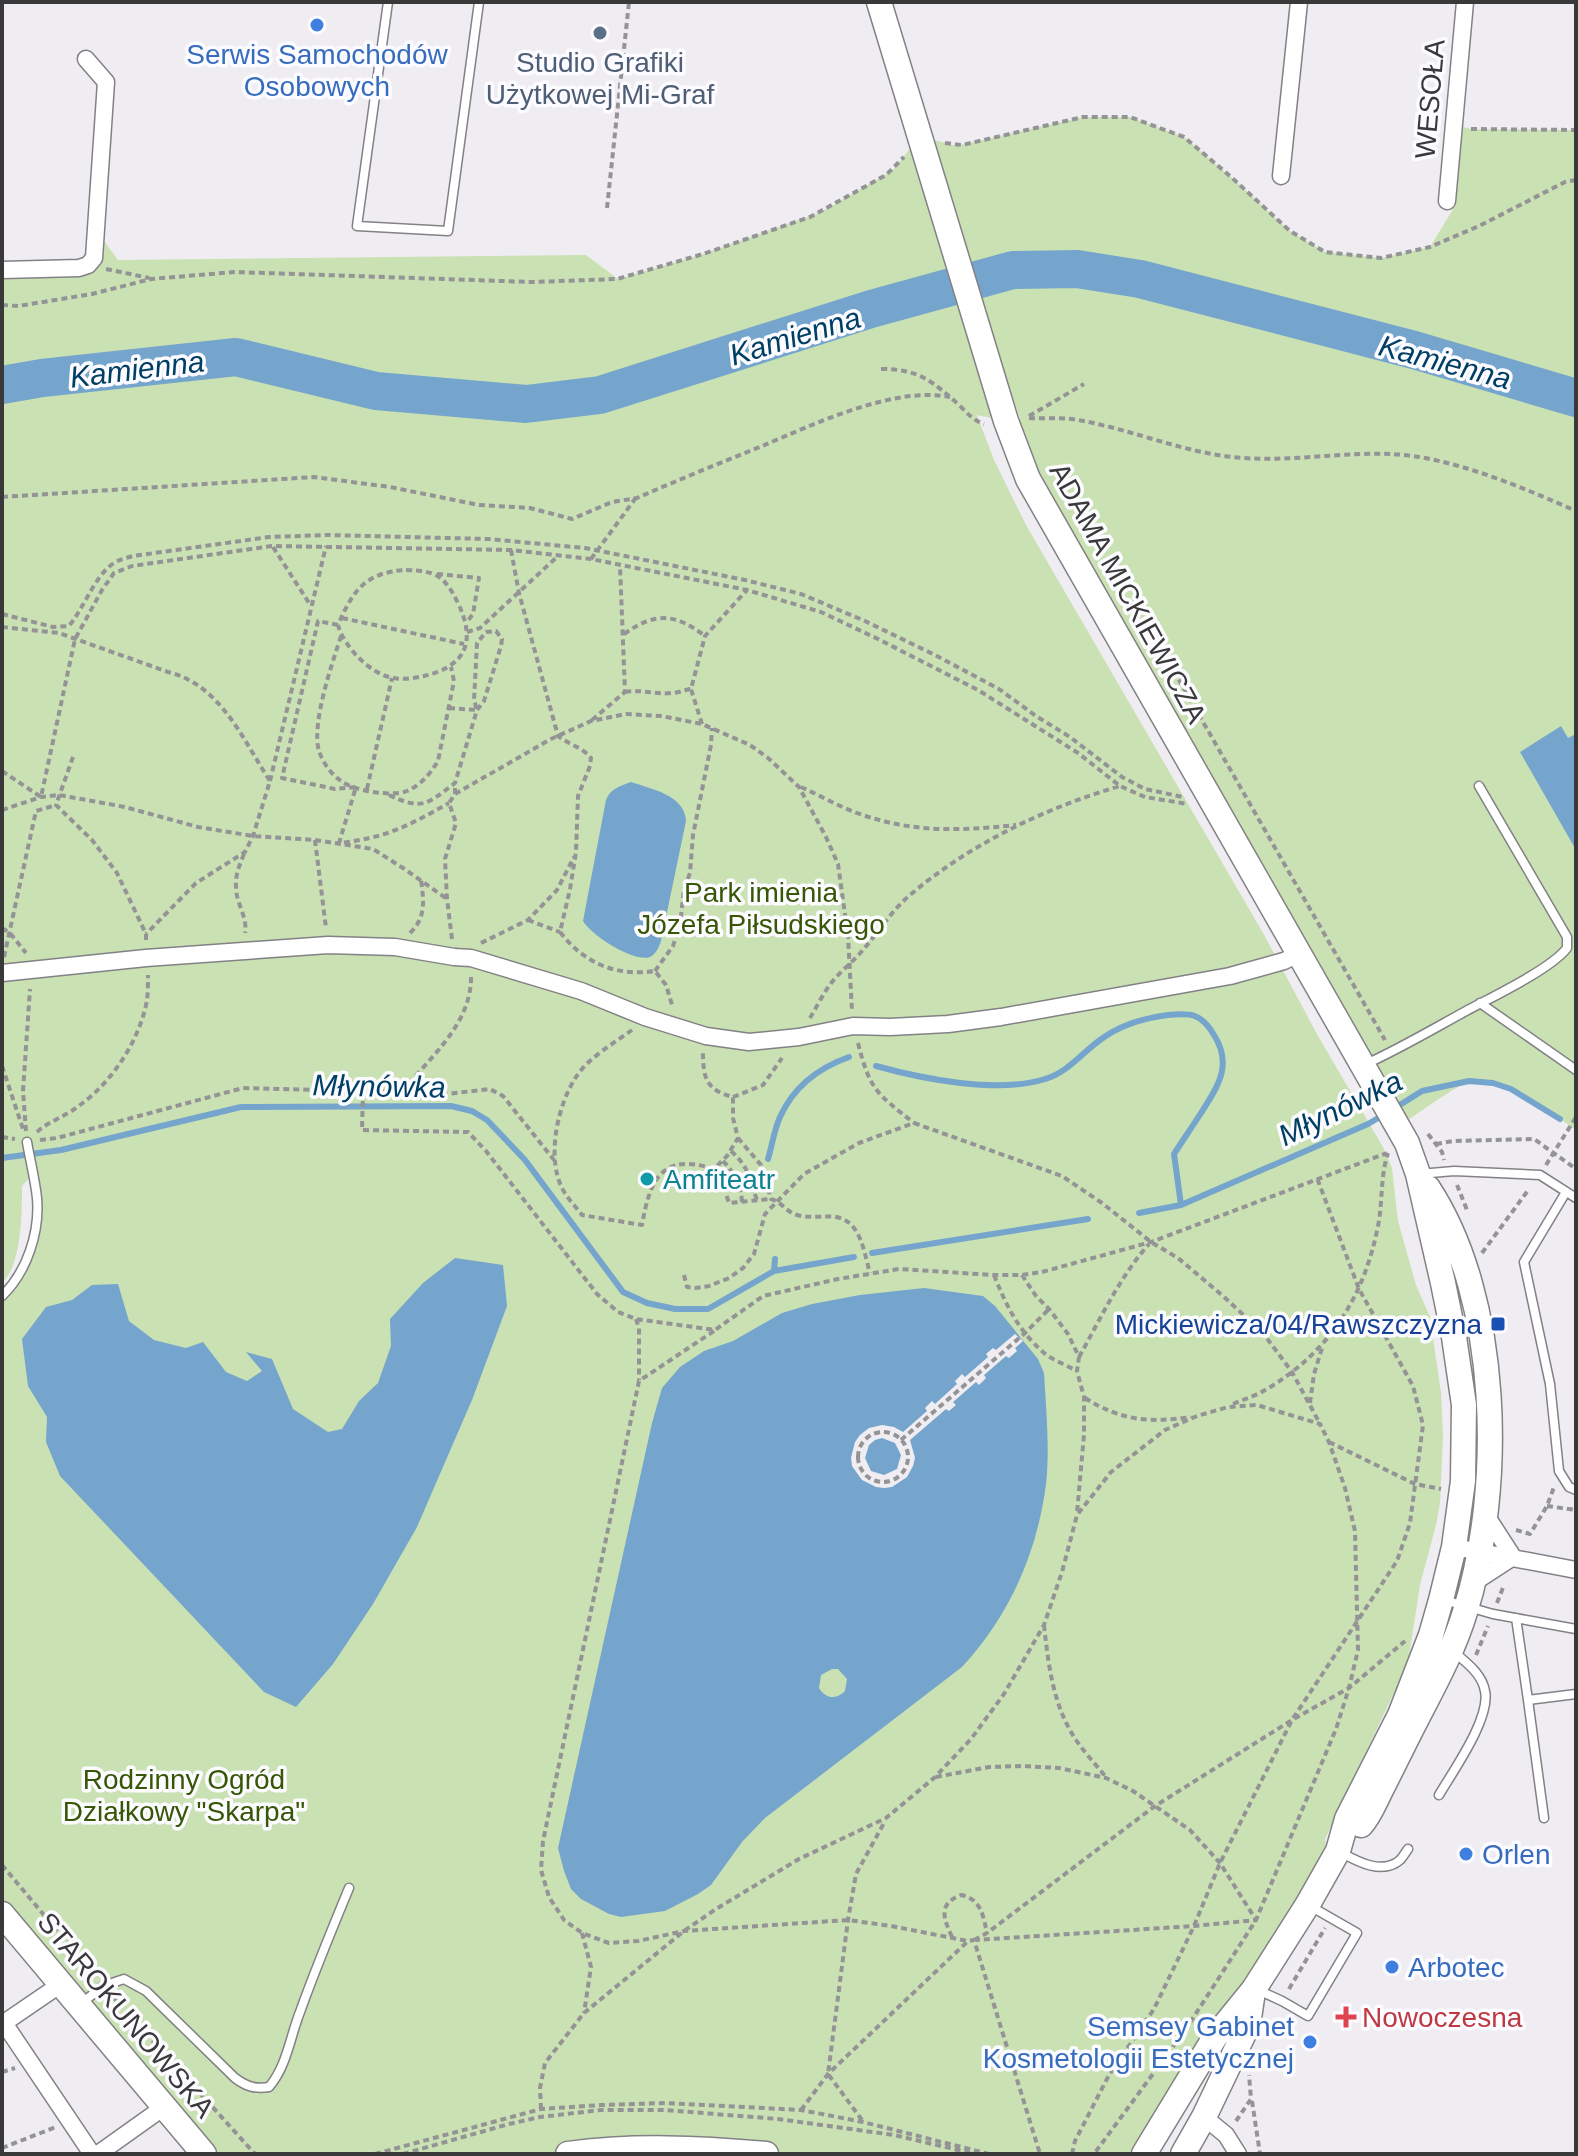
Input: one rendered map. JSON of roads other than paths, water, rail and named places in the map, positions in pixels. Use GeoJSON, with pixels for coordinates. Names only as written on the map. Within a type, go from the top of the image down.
{"type":"FeatureCollection","features":[{"type":"Feature","properties":{"kind":"street","name":"ADAMA MICKIEWICZA"},"geometry":{"type":"LineString","coordinates":[[879,2],[1000,402],[1028,479],[1405,1139],[1418,1174],[1454,1337],[1464,1405],[1463,1481],[1454,1547],[1431,1635],[1400,1715],[1347,1819],[1338,1851]]}},
{"type":"Feature","properties":{"kind":"street"},"geometry":{"type":"LineString","coordinates":[[1281,176],[1299,2]]}},
{"type":"Feature","properties":{"kind":"street","name":"WESOŁA"},"geometry":{"type":"LineString","coordinates":[[1447,201],[1465,2]]}},
{"type":"Feature","properties":{"kind":"street"},"geometry":{"type":"LineString","coordinates":[[2,270],[79,268],[88,265],[94,258],[106,82],[86,59]]}},
{"type":"Feature","properties":{"kind":"street"},"geometry":{"type":"LineString","coordinates":[[2,970],[31,971],[146,958],[328,945],[395,947],[471,958],[581,991],[645,1017],[706,1036],[749,1042],[799,1037],[853,1026],[948,1024],[1001,1017],[1230,976],[1299,954]]}},
{"type":"Feature","properties":{"kind":"street","name":"ADAMA MICKIEWICZA"},"geometry":{"type":"LineString","coordinates":[[1144,2154],[1215,2037],[1254,1989],[1338,1851],[1365,1821],[1451,1649],[1473,1583],[1480,1551],[1490,1447],[1485,1369],[1468,1277],[1455,1236],[1418,1174]]}},
{"type":"Feature","properties":{"kind":"street"},"geometry":{"type":"LineString","coordinates":[[1484,1512],[1513,1557]]}},
{"type":"Feature","properties":{"kind":"street"},"geometry":{"type":"LineString","coordinates":[[1454,1547],[1576,1570]]}},
{"type":"Feature","properties":{"kind":"street"},"geometry":{"type":"LineString","coordinates":[[1473,1583],[1513,1557]]}},
{"type":"Feature","properties":{"kind":"street","name":"STAROKUNOWSKA"},"geometry":{"type":"LineString","coordinates":[[2,1914],[204,2154]]}},
{"type":"Feature","properties":{"kind":"street"},"geometry":{"type":"LineString","coordinates":[[61,1984],[3,2023],[92,2154]]}},
{"type":"Feature","properties":{"kind":"street","name":"ADAMA MICKIEWICZA"},"geometry":{"type":"LineString","coordinates":[[1183,2154],[1248,2025],[1254,1989]]}},
{"type":"Feature","properties":{"kind":"street"},"geometry":{"type":"LineString","coordinates":[[1177,2102],[1204,2117],[1226,2135],[1238,2154]]}},
{"type":"Feature","properties":{"kind":"street"},"geometry":{"type":"LineString","coordinates":[[98,2154],[164,2107]]}},
{"type":"Feature","properties":{"kind":"street"},"geometry":{"type":"LineString","coordinates":[[568,2154],[682,2148],[766,2154]]}},
{"type":"Feature","properties":{"kind":"lane"},"geometry":{"type":"LineString","coordinates":[[388,2],[357,226],[448,231],[479,2]]}},
{"type":"Feature","properties":{"kind":"lane"},"geometry":{"type":"LineString","coordinates":[[1362,1066],[1480,1003],[1561,956],[1567,948],[1567,937],[1479,786]]}},
{"type":"Feature","properties":{"kind":"lane"},"geometry":{"type":"LineString","coordinates":[[1480,1003],[1576,1070]]}},
{"type":"Feature","properties":{"kind":"lane"},"geometry":{"type":"LineString","coordinates":[[2,1296],[24,1267],[34,1239],[37,1200],[27,1142]]}},
{"type":"Feature","properties":{"kind":"lane"},"geometry":{"type":"LineString","coordinates":[[1418,1174],[1454,1171],[1540,1175],[1576,1198]]}},
{"type":"Feature","properties":{"kind":"lane"},"geometry":{"type":"LineString","coordinates":[[1566,1192],[1524,1262],[1550,1384],[1559,1471],[1569,1487],[1576,1490]]}},
{"type":"Feature","properties":{"kind":"lane"},"geometry":{"type":"LineString","coordinates":[[1441,1600],[1466,1608],[1576,1629]]}},
{"type":"Feature","properties":{"kind":"lane"},"geometry":{"type":"LineString","coordinates":[[1516,1618],[1544,1818]]}},
{"type":"Feature","properties":{"kind":"lane"},"geometry":{"type":"LineString","coordinates":[[1439,1795],[1483,1718],[1486,1703],[1482,1682],[1472,1667],[1451,1649]]}},
{"type":"Feature","properties":{"kind":"lane"},"geometry":{"type":"LineString","coordinates":[[1528,1700],[1576,1694]]}},
{"type":"Feature","properties":{"kind":"lane"},"geometry":{"type":"LineString","coordinates":[[1338,1851],[1355,1860],[1385,1867],[1399,1861],[1408,1849]]}},
{"type":"Feature","properties":{"kind":"lane"},"geometry":{"type":"LineString","coordinates":[[78,2006],[103,1986],[124,1979],[134,1983],[235,2078],[246,2086],[258,2089],[269,2087],[278,2077],[349,1888]]}},
{"type":"Feature","properties":{"kind":"lane"},"geometry":{"type":"LineString","coordinates":[[1254,1989],[1308,2016],[1357,1933],[1308,1904]]}},
{"type":"Feature","properties":{"kind":"water"},"geometry":{"type":"Polygon","coordinates":[[[1561,726],[1568,738],[1576,734],[1576,850],[1520,752],[1561,726]]]}},
{"type":"Feature","properties":{"kind":"water"},"geometry":{"type":"Polygon","coordinates":[[[631,782],[673,799],[680,805],[686,821],[661,941],[654,954],[643,958],[614,946],[583,921],[606,800],[613,791],[631,782]]]}},
{"type":"Feature","properties":{"kind":"water"},"geometry":{"type":"Polygon","coordinates":[[[455,1258],[503,1265],[507,1306],[472,1400],[417,1527],[373,1604],[333,1664],[296,1707],[264,1692],[60,1476],[46,1442],[47,1417],[28,1386],[22,1339],[46,1307],[72,1300],[92,1285],[118,1284],[129,1321],[154,1340],[186,1348],[203,1342],[226,1372],[247,1381],[262,1371],[246,1352],[272,1359],[293,1409],[328,1432],[342,1429],[359,1401],[378,1383],[391,1346],[390,1319],[423,1283],[455,1258]]]}},
{"type":"Feature","properties":{"kind":"water"},"geometry":{"type":"Polygon","coordinates":[[[924,1288],[983,1296],[995,1306],[1038,1359],[1044,1373],[1047,1471],[1042,1510],[1028,1559],[994,1627],[962,1667],[765,1818],[742,1842],[711,1885],[665,1911],[621,1917],[609,1914],[581,1899],[571,1889],[558,1848],[662,1388],[680,1367],[704,1351],[733,1341],[782,1313],[860,1295],[924,1288]],[[838,1669],[821,1675],[819,1688],[828,1696],[835,1697],[845,1691],[847,1679],[838,1669]]]}},
{"type":"Feature","properties":{"kind":"waterway","name":"Kamienna"},"geometry":{"type":"LineString","coordinates":[[2,385],[236,357],[376,391],[526,404],[600,395],[871,309],[1013,270],[1077,269],[1140,279],[1414,350],[1576,398]]}},
{"type":"Feature","properties":{"kind":"waterway"},"geometry":{"type":"LineString","coordinates":[[876,1066],[960,1083],[1026,1083],[1060,1072],[1100,1040],[1124,1026],[1159,1016],[1183,1014],[1200,1018],[1220,1046],[1223,1066],[1213,1094],[1174,1154],[1181,1205]]}},
{"type":"Feature","properties":{"kind":"waterway"},"geometry":{"type":"LineString","coordinates":[[768,1159],[778,1122],[792,1096],[817,1073],[849,1057]]}},
{"type":"Feature","properties":{"kind":"waterway","name":"Młynówka"},"geometry":{"type":"LineString","coordinates":[[1395,1108],[1422,1091],[1469,1081],[1493,1083],[1511,1089],[1560,1119]]}},
{"type":"Feature","properties":{"kind":"waterway","name":"Młynówka"},"geometry":{"type":"LineString","coordinates":[[2,1158],[61,1150],[241,1107],[451,1106],[472,1111],[487,1120],[525,1160],[623,1292],[647,1303],[675,1309],[708,1309],[774,1271],[854,1257]]}},
{"type":"Feature","properties":{"kind":"waterway","name":"Młynówka"},"geometry":{"type":"LineString","coordinates":[[1139,1213],[1181,1205],[1385,1114]]}},
{"type":"Feature","properties":{"kind":"waterway","name":"Młynówka"},"geometry":{"type":"LineString","coordinates":[[872,1253],[1088,1219]]}},
{"type":"Feature","properties":{"kind":"waterway"},"geometry":{"type":"LineString","coordinates":[[774,1271],[775,1259]]}},
{"type":"Feature","properties":{"kind":"place","name":"Serwis Samochodów Osobowych"},"geometry":{"type":"Point","coordinates":[317,25]}},
{"type":"Feature","properties":{"kind":"place","name":"Studio Grafiki Użytkowej Mi-Graf"},"geometry":{"type":"Point","coordinates":[600,33]}},
{"type":"Feature","properties":{"kind":"place","name":"Amfiteatr"},"geometry":{"type":"Point","coordinates":[647,1179]}},
{"type":"Feature","properties":{"kind":"place","name":"Mickiewicza/04/Rawszczyzna"},"geometry":{"type":"Point","coordinates":[1498,1324]}},
{"type":"Feature","properties":{"kind":"place","name":"Orlen"},"geometry":{"type":"Point","coordinates":[1466,1854]}},
{"type":"Feature","properties":{"kind":"place","name":"Arbotec"},"geometry":{"type":"Point","coordinates":[1392,1967]}},
{"type":"Feature","properties":{"kind":"place","name":"Nowoczesna"},"geometry":{"type":"Point","coordinates":[1346,2017]}},
{"type":"Feature","properties":{"kind":"place","name":"Semsey Gabinet Kosmetologii Estetycznej"},"geometry":{"type":"Point","coordinates":[1310,2042]}},
{"type":"Feature","properties":{"kind":"park label","name":"Park imienia Józefa Piłsudskiego"},"geometry":{"type":"Point","coordinates":[761,908]}},
{"type":"Feature","properties":{"kind":"park label","name":"Rodzinny Ogród Działkowy \"Skarpa\""},"geometry":{"type":"Point","coordinates":[184,1795]}}]}
